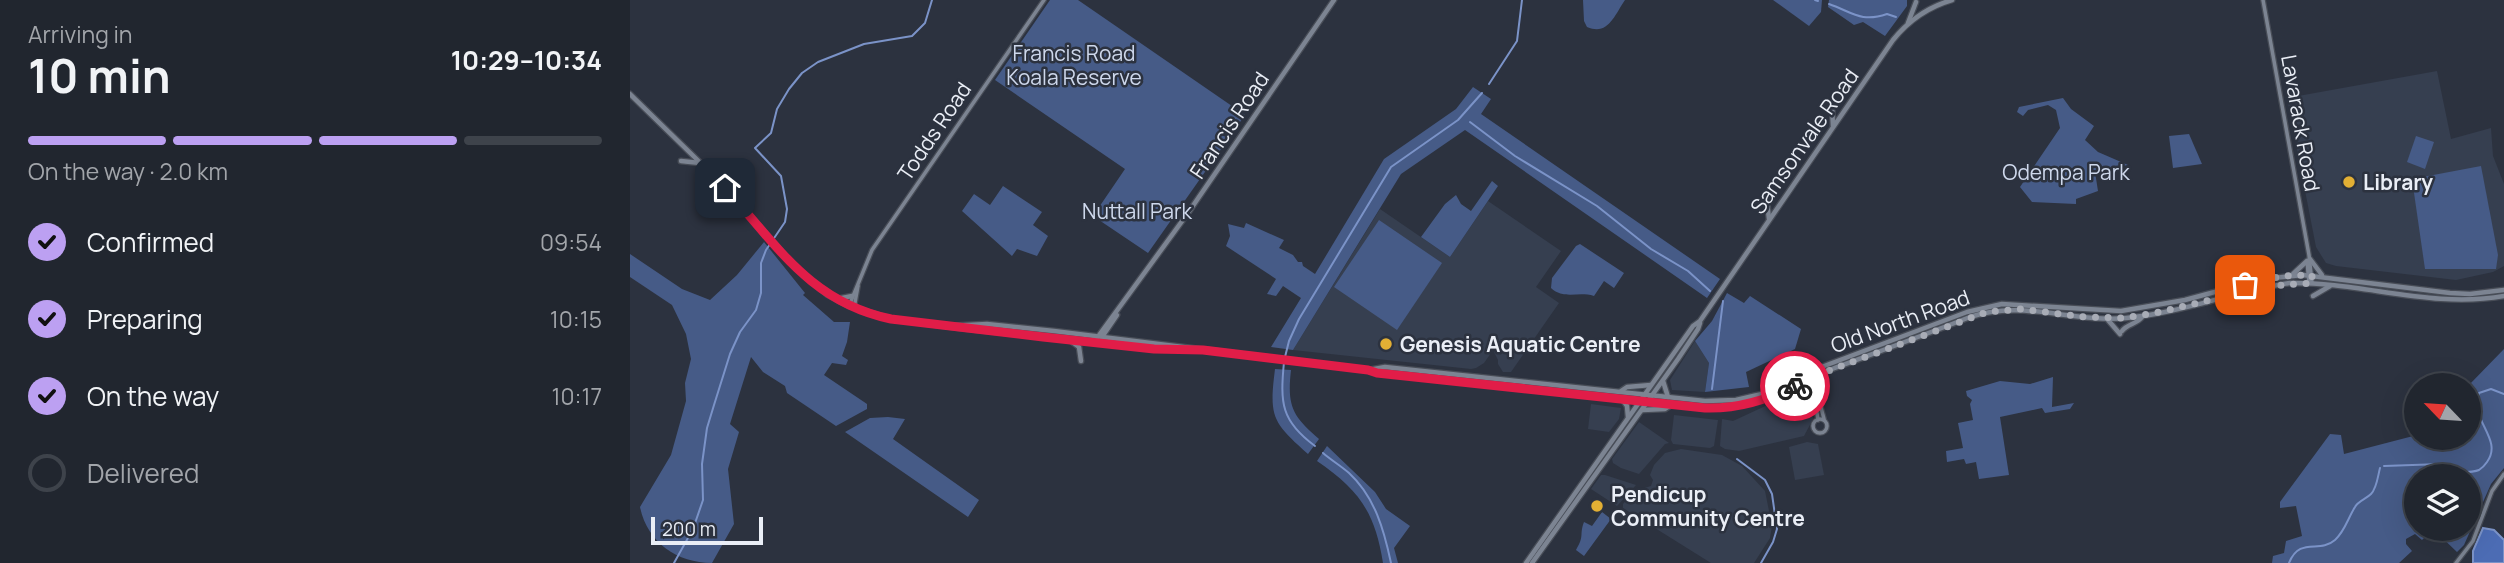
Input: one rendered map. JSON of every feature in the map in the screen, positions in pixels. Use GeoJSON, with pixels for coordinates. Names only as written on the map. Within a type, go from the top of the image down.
{"type":"FeatureCollection","features":[{"type":"Feature","properties":{"kind":"main road","name":"Francis Road"},"geometry":{"type":"LineString","coordinates":[[1098,339],[1334,0]]}},
{"type":"Feature","properties":{"kind":"main road","name":"Samsonvale Road"},"geometry":{"type":"LineString","coordinates":[[1526,563],[1693,326],[1700,321],[1893,40],[1908,23],[1925,11],[1952,0]]}},
{"type":"Feature","properties":{"kind":"main road"},"geometry":{"type":"LineString","coordinates":[[1908,23],[1916,2]]}},
{"type":"Feature","properties":{"kind":"main road"},"geometry":{"type":"LineString","coordinates":[[630,94],[701,163],[808,280],[851,307],[891,319],[1069,340],[1115,338],[1368,370],[1385,367],[1620,391],[1627,387],[1651,386]]}},
{"type":"Feature","properties":{"kind":"main road"},"geometry":{"type":"LineString","coordinates":[[1832,107],[1833,127]]}},
{"type":"Feature","properties":{"kind":"main road"},"geometry":{"type":"LineString","coordinates":[[681,161],[701,163]]}},
{"type":"Feature","properties":{"kind":"main road"},"geometry":{"type":"LineString","coordinates":[[1767,202],[1769,220]]}},
{"type":"Feature","properties":{"kind":"main road"},"geometry":{"type":"LineString","coordinates":[[2293,275],[2309,260],[2323,276]]}},
{"type":"Feature","properties":{"kind":"main road","name":"Old North Road"},"geometry":{"type":"LineString","coordinates":[[1620,391],[1714,402],[1736,401],[1771,390],[1987,306],[2022,304],[2121,311],[2185,300],[2263,279],[2293,275],[2323,276],[2450,293],[2470,294],[2504,290]]}},
{"type":"Feature","properties":{"kind":"main road","name":"Old North Road"},"geometry":{"type":"LineString","coordinates":[[1368,370],[1712,408],[1742,406],[1766,399],[1810,375],[1987,312],[2021,309],[2108,319],[2142,316],[2269,286],[2310,283],[2447,300],[2477,300],[2504,296]]}},
{"type":"Feature","properties":{"kind":"main road"},"geometry":{"type":"LineString","coordinates":[[2313,296],[2331,285]]}},
{"type":"Feature","properties":{"kind":"main road"},"geometry":{"type":"LineString","coordinates":[[836,299],[852,296]]}},
{"type":"Feature","properties":{"kind":"main road","name":"Francis Road"},"geometry":{"type":"LineString","coordinates":[[1098,339],[1124,302]]}},
{"type":"Feature","properties":{"kind":"main road"},"geometry":{"type":"LineString","coordinates":[[2108,319],[2121,332],[2139,321],[2142,316]]}},
{"type":"Feature","properties":{"kind":"main road","name":"Samsonvale Road"},"geometry":{"type":"LineString","coordinates":[[1532,563],[1663,380],[1698,329],[1700,321]]}},
{"type":"Feature","properties":{"kind":"main road"},"geometry":{"type":"LineString","coordinates":[[1112,322],[1115,338]]}},
{"type":"Feature","properties":{"kind":"main road"},"geometry":{"type":"LineString","coordinates":[[948,326],[977,324],[1154,349],[1203,350]]}},
{"type":"Feature","properties":{"kind":"main road"},"geometry":{"type":"LineString","coordinates":[[977,324],[978,330]]}},
{"type":"Feature","properties":{"kind":"main road"},"geometry":{"type":"LineString","coordinates":[[1069,340],[1079,347],[1082,361]]}},
{"type":"Feature","properties":{"kind":"main road"},"geometry":{"type":"LineString","coordinates":[[1663,380],[1668,397]]}},
{"type":"Feature","properties":{"kind":"main road"},"geometry":{"type":"LineString","coordinates":[[1622,399],[1627,407],[1628,418]]}},
{"type":"Feature","properties":{"kind":"main road"},"geometry":{"type":"LineString","coordinates":[[1641,410],[1665,409],[1671,405]]}},
{"type":"Feature","properties":{"kind":"street","name":"Todds Road"},"geometry":{"type":"LineString","coordinates":[[851,307],[866,261],[1044,0]]}},
{"type":"Feature","properties":{"kind":"street","name":"Lavarack Road"},"geometry":{"type":"LineString","coordinates":[[2263,0],[2308,253],[2310,283]]}},
{"type":"Feature","properties":{"kind":"street","name":"Todds Road"},"geometry":{"type":"LineString","coordinates":[[851,307],[852,296],[858,284]]}},
{"type":"Feature","properties":{"kind":"street"},"geometry":{"type":"LineString","coordinates":[[1810,375],[1827,425],[1820,435],[1815,430],[1818,420],[1810,375]]}},
{"type":"Feature","properties":{"kind":"street"},"geometry":{"type":"LineString","coordinates":[[1818,420],[1824,419]]}},
{"type":"Feature","properties":{"kind":"street"},"geometry":{"type":"LineString","coordinates":[[2456,563],[2468,548],[2492,491],[2504,474]]}},
{"type":"Feature","properties":{"kind":"shaded area"},"geometry":{"type":"Polygon","coordinates":[[[2437,71],[2451,139],[2491,128],[2493,156],[2504,184],[2504,266],[2493,272],[2456,280],[2326,263],[2316,247],[2287,98],[2437,71]]]}},
{"type":"Feature","properties":{"kind":"shaded area"},"geometry":{"type":"Polygon","coordinates":[[[1488,201],[1561,251],[1536,287],[1559,303],[1511,372],[1503,372],[1494,352],[1501,339],[1484,363],[1471,369],[1293,350],[1380,209],[1450,257],[1488,201]]]}},
{"type":"Feature","properties":{"kind":"shaded area"},"geometry":{"type":"Polygon","coordinates":[[[1695,341],[1709,363],[1705,392],[1672,390],[1670,380],[1695,341]]]}},
{"type":"Feature","properties":{"kind":"shaded area"},"geometry":{"type":"Polygon","coordinates":[[[1804,388],[1808,392],[1813,419],[1804,436],[1739,451],[1720,446],[1722,419],[1733,421],[1804,388]]]}},
{"type":"Feature","properties":{"kind":"shaded area"},"geometry":{"type":"Polygon","coordinates":[[[1591,404],[1621,408],[1619,419],[1609,432],[1588,429],[1591,404]]]}},
{"type":"Feature","properties":{"kind":"shaded area"},"geometry":{"type":"Polygon","coordinates":[[[1674,415],[1718,420],[1714,446],[1710,448],[1673,444],[1671,440],[1674,415]]]}},
{"type":"Feature","properties":{"kind":"shaded area"},"geometry":{"type":"Polygon","coordinates":[[[1639,422],[1669,443],[1665,444],[1639,474],[1621,468],[1613,463],[1612,459],[1639,422]]]}},
{"type":"Feature","properties":{"kind":"shaded area"},"geometry":{"type":"Polygon","coordinates":[[[1807,442],[1818,444],[1824,475],[1795,480],[1789,447],[1807,442]]]}},
{"type":"Feature","properties":{"kind":"shaded area"},"geometry":{"type":"Polygon","coordinates":[[[1681,449],[1722,455],[1742,466],[1765,491],[1772,526],[1770,538],[1754,563],[1711,563],[1623,508],[1623,504],[1634,491],[1651,486],[1653,480],[1650,475],[1654,465],[1665,453],[1681,449]]]}},
{"type":"Feature","properties":{"kind":"shaded area"},"geometry":{"type":"Polygon","coordinates":[[[1601,475],[1636,485],[1617,506],[1591,489],[1601,475]]]}},
{"type":"Feature","properties":{"kind":"shaded area"},"geometry":{"type":"Polygon","coordinates":[[[2483,528],[2494,530],[2504,540],[2504,563],[2473,563],[2473,551],[2477,541],[2481,541],[2483,528]]]}},
{"type":"Feature","properties":{"kind":"green space","name":"Francis Road Koala Reserve"},"geometry":{"type":"Polygon","coordinates":[[[1050,0],[1078,0],[1245,115],[1148,253],[1093,216],[1125,169],[995,80],[1050,0]]]}},
{"type":"Feature","properties":{"kind":"green space"},"geometry":{"type":"Polygon","coordinates":[[[1583,0],[1625,0],[1610,23],[1600,29],[1594,29],[1587,27],[1584,21],[1583,0]]]}},
{"type":"Feature","properties":{"kind":"green space"},"geometry":{"type":"Polygon","coordinates":[[[1773,0],[1822,0],[1821,12],[1809,26],[1773,0]]]}},
{"type":"Feature","properties":{"kind":"green space"},"geometry":{"type":"Polygon","coordinates":[[[1829,0],[1907,0],[1907,6],[1885,36],[1863,22],[1854,25],[1828,7],[1829,0]]]}},
{"type":"Feature","properties":{"kind":"green space"},"geometry":{"type":"Polygon","coordinates":[[[1473,87],[1491,99],[1481,114],[1720,279],[1707,298],[1465,130],[1401,174],[1293,350],[1271,347],[1301,298],[1283,286],[1276,296],[1267,294],[1276,279],[1226,246],[1230,236],[1228,224],[1244,228],[1246,223],[1284,240],[1279,248],[1293,255],[1315,274],[1384,159],[1456,109],[1473,87]]]}},
{"type":"Feature","properties":{"kind":"green space","name":"Odempa Park"},"geometry":{"type":"Polygon","coordinates":[[[2063,98],[2071,109],[2094,126],[2085,140],[2098,152],[2128,165],[2095,172],[2098,191],[2076,199],[2076,204],[2032,202],[2020,187],[2060,128],[2056,110],[2048,105],[2028,110],[2023,116],[2017,112],[2019,107],[2063,98]]]}},
{"type":"Feature","properties":{"kind":"green space"},"geometry":{"type":"Polygon","coordinates":[[[2189,134],[2202,164],[2173,168],[2169,136],[2189,134]]]}},
{"type":"Feature","properties":{"kind":"green space"},"geometry":{"type":"Polygon","coordinates":[[[2416,136],[2434,142],[2425,169],[2407,162],[2416,136]]]}},
{"type":"Feature","properties":{"kind":"green space"},"geometry":{"type":"Polygon","coordinates":[[[2481,166],[2498,255],[2496,269],[2425,269],[2412,179],[2481,166]]]}},
{"type":"Feature","properties":{"kind":"green space"},"geometry":{"type":"Polygon","coordinates":[[[1492,181],[1498,186],[1450,257],[1421,237],[1445,204],[1456,195],[1461,204],[1471,211],[1492,181]]]}},
{"type":"Feature","properties":{"kind":"green space"},"geometry":{"type":"Polygon","coordinates":[[[1003,186],[1042,212],[1033,225],[1048,236],[1037,256],[1017,249],[1012,256],[962,211],[974,194],[990,205],[1003,186]]]}},
{"type":"Feature","properties":{"kind":"green space"},"geometry":{"type":"Polygon","coordinates":[[[1379,220],[1442,263],[1397,330],[1334,287],[1379,220]]]}},
{"type":"Feature","properties":{"kind":"green space"},"geometry":{"type":"Polygon","coordinates":[[[764,242],[805,293],[803,295],[834,322],[850,322],[842,356],[848,360],[846,365],[832,363],[824,375],[867,404],[867,409],[836,426],[787,393],[785,386],[763,372],[751,357],[730,424],[739,432],[728,469],[734,524],[712,563],[699,562],[676,555],[657,540],[649,531],[640,507],[671,455],[686,401],[685,383],[691,359],[686,334],[672,305],[630,277],[630,254],[682,289],[710,300],[737,275],[764,242]]]}},
{"type":"Feature","properties":{"kind":"green space"},"geometry":{"type":"Polygon","coordinates":[[[1580,244],[1624,273],[1614,288],[1604,281],[1594,296],[1561,294],[1551,288],[1552,278],[1580,244]]]}},
{"type":"Feature","properties":{"kind":"green space"},"geometry":{"type":"Polygon","coordinates":[[[1727,293],[1744,303],[1750,296],[1801,329],[1795,349],[1746,372],[1749,387],[1705,392],[1709,363],[1695,341],[1712,321],[1727,293]]]}},
{"type":"Feature","properties":{"kind":"green space"},"geometry":{"type":"Polygon","coordinates":[[[2504,349],[2504,468],[2491,484],[2481,507],[2481,464],[2404,464],[2404,541],[2412,551],[2399,563],[2272,563],[2273,556],[2284,553],[2286,541],[2302,536],[2296,506],[2280,508],[2280,502],[2330,434],[2341,435],[2344,454],[2404,438],[2404,450],[2482,450],[2481,373],[2504,349]]]}},
{"type":"Feature","properties":{"kind":"green space"},"geometry":{"type":"Polygon","coordinates":[[[1275,369],[1291,370],[1290,393],[1293,409],[1303,424],[1319,439],[1308,454],[1287,434],[1276,418],[1273,409],[1275,369]]]}},
{"type":"Feature","properties":{"kind":"green space"},"geometry":{"type":"Polygon","coordinates":[[[2053,377],[2052,407],[2074,403],[2070,409],[2045,413],[2042,408],[2000,417],[2009,475],[1979,479],[1976,462],[1966,464],[1964,459],[1947,462],[1946,451],[1963,448],[1958,423],[1973,420],[1970,404],[1972,400],[1966,391],[2000,381],[2030,384],[2053,377]]]}},
{"type":"Feature","properties":{"kind":"green space"},"geometry":{"type":"Polygon","coordinates":[[[870,418],[905,419],[893,439],[979,500],[968,517],[845,432],[870,418]]]}},
{"type":"Feature","properties":{"kind":"green space"},"geometry":{"type":"Polygon","coordinates":[[[1327,446],[1375,492],[1386,509],[1410,526],[1394,548],[1398,563],[1383,563],[1375,530],[1363,504],[1344,482],[1317,461],[1327,446]]]}},
{"type":"Feature","properties":{"kind":"green space"},"geometry":{"type":"Polygon","coordinates":[[[1602,512],[1611,519],[1584,556],[1576,550],[1584,522],[1592,526],[1602,512]]]}},
{"type":"Feature","properties":{"kind":"green space"},"geometry":{"type":"Polygon","coordinates":[[[2446,541],[2466,541],[2457,552],[2446,541]]]}},
{"type":"Feature","properties":{"kind":"waterway"},"geometry":{"type":"LineString","coordinates":[[674,563],[693,529],[703,500],[702,464],[707,428],[730,354],[740,332],[756,310],[761,293],[761,263],[766,250],[785,222],[787,209],[781,176],[755,148],[771,133],[777,109],[802,73],[818,62],[864,44],[912,36],[925,23],[932,0]]}},
{"type":"Feature","properties":{"kind":"waterway"},"geometry":{"type":"LineString","coordinates":[[1489,84],[1517,41],[1522,0]]}},
{"type":"Feature","properties":{"kind":"waterway"},"geometry":{"type":"LineString","coordinates":[[1829,4],[1863,17],[1887,14],[1896,17]]}},
{"type":"Feature","properties":{"kind":"waterway"},"geometry":{"type":"LineString","coordinates":[[1285,357],[1299,319],[1391,167],[1458,120],[1482,93]]}},
{"type":"Feature","properties":{"kind":"waterway"},"geometry":{"type":"LineString","coordinates":[[1470,122],[1515,156],[1597,206],[1651,249],[1688,271],[1710,291]]}},
{"type":"Feature","properties":{"kind":"waterway"},"geometry":{"type":"LineString","coordinates":[[1712,389],[1723,301]]}},
{"type":"Feature","properties":{"kind":"waterway"},"geometry":{"type":"LineString","coordinates":[[1284,362],[1282,389],[1285,410],[1295,428],[1315,446]]}},
{"type":"Feature","properties":{"kind":"waterway"},"geometry":{"type":"LineString","coordinates":[[2384,466],[2441,464],[2451,473],[2479,470],[2491,453],[2489,437],[2478,412],[2479,393],[2491,389],[2504,394]]}},
{"type":"Feature","properties":{"kind":"waterway"},"geometry":{"type":"LineString","coordinates":[[1323,453],[1349,473],[1366,493],[1381,526],[1391,563]]}},
{"type":"Feature","properties":{"kind":"waterway"},"geometry":{"type":"LineString","coordinates":[[1737,459],[1765,480],[1772,494],[1777,529],[1761,563]]}},
{"type":"Feature","properties":{"kind":"waterway"},"geometry":{"type":"LineString","coordinates":[[2289,563],[2299,550],[2323,546],[2335,540],[2356,505],[2373,491],[2380,468]]}},
{"type":"Feature","properties":{"kind":"way so far"},"geometry":{"type":"LineString","coordinates":[[1795,386],[1820,374],[1987,312],[2021,309],[2108,319],[2142,316],[2269,286],[2312,283],[2312,275],[2282,276],[2245,285]]}},
{"type":"Feature","properties":{"kind":"place","name":"Library"},"geometry":{"type":"Point","coordinates":[2349,182]}},
{"type":"Feature","properties":{"kind":"place","name":"Genesis Aquatic Centre"},"geometry":{"type":"Point","coordinates":[1386,344]}},
{"type":"Feature","properties":{"kind":"place","name":"Pendicup Community Centre"},"geometry":{"type":"Point","coordinates":[1597,506]}},
{"type":"Feature","properties":{"kind":"route"},"geometry":{"type":"LineString","coordinates":[[725,188],[786,258],[818,288],[849,306],[891,319],[1154,349],[1203,350],[1377,373],[1705,408],[1742,406],[1795,386]]}},
{"type":"Feature","properties":{"kind":"park label","name":"Nuttall Park"},"geometry":{"type":"Point","coordinates":[1137,211]}}]}
